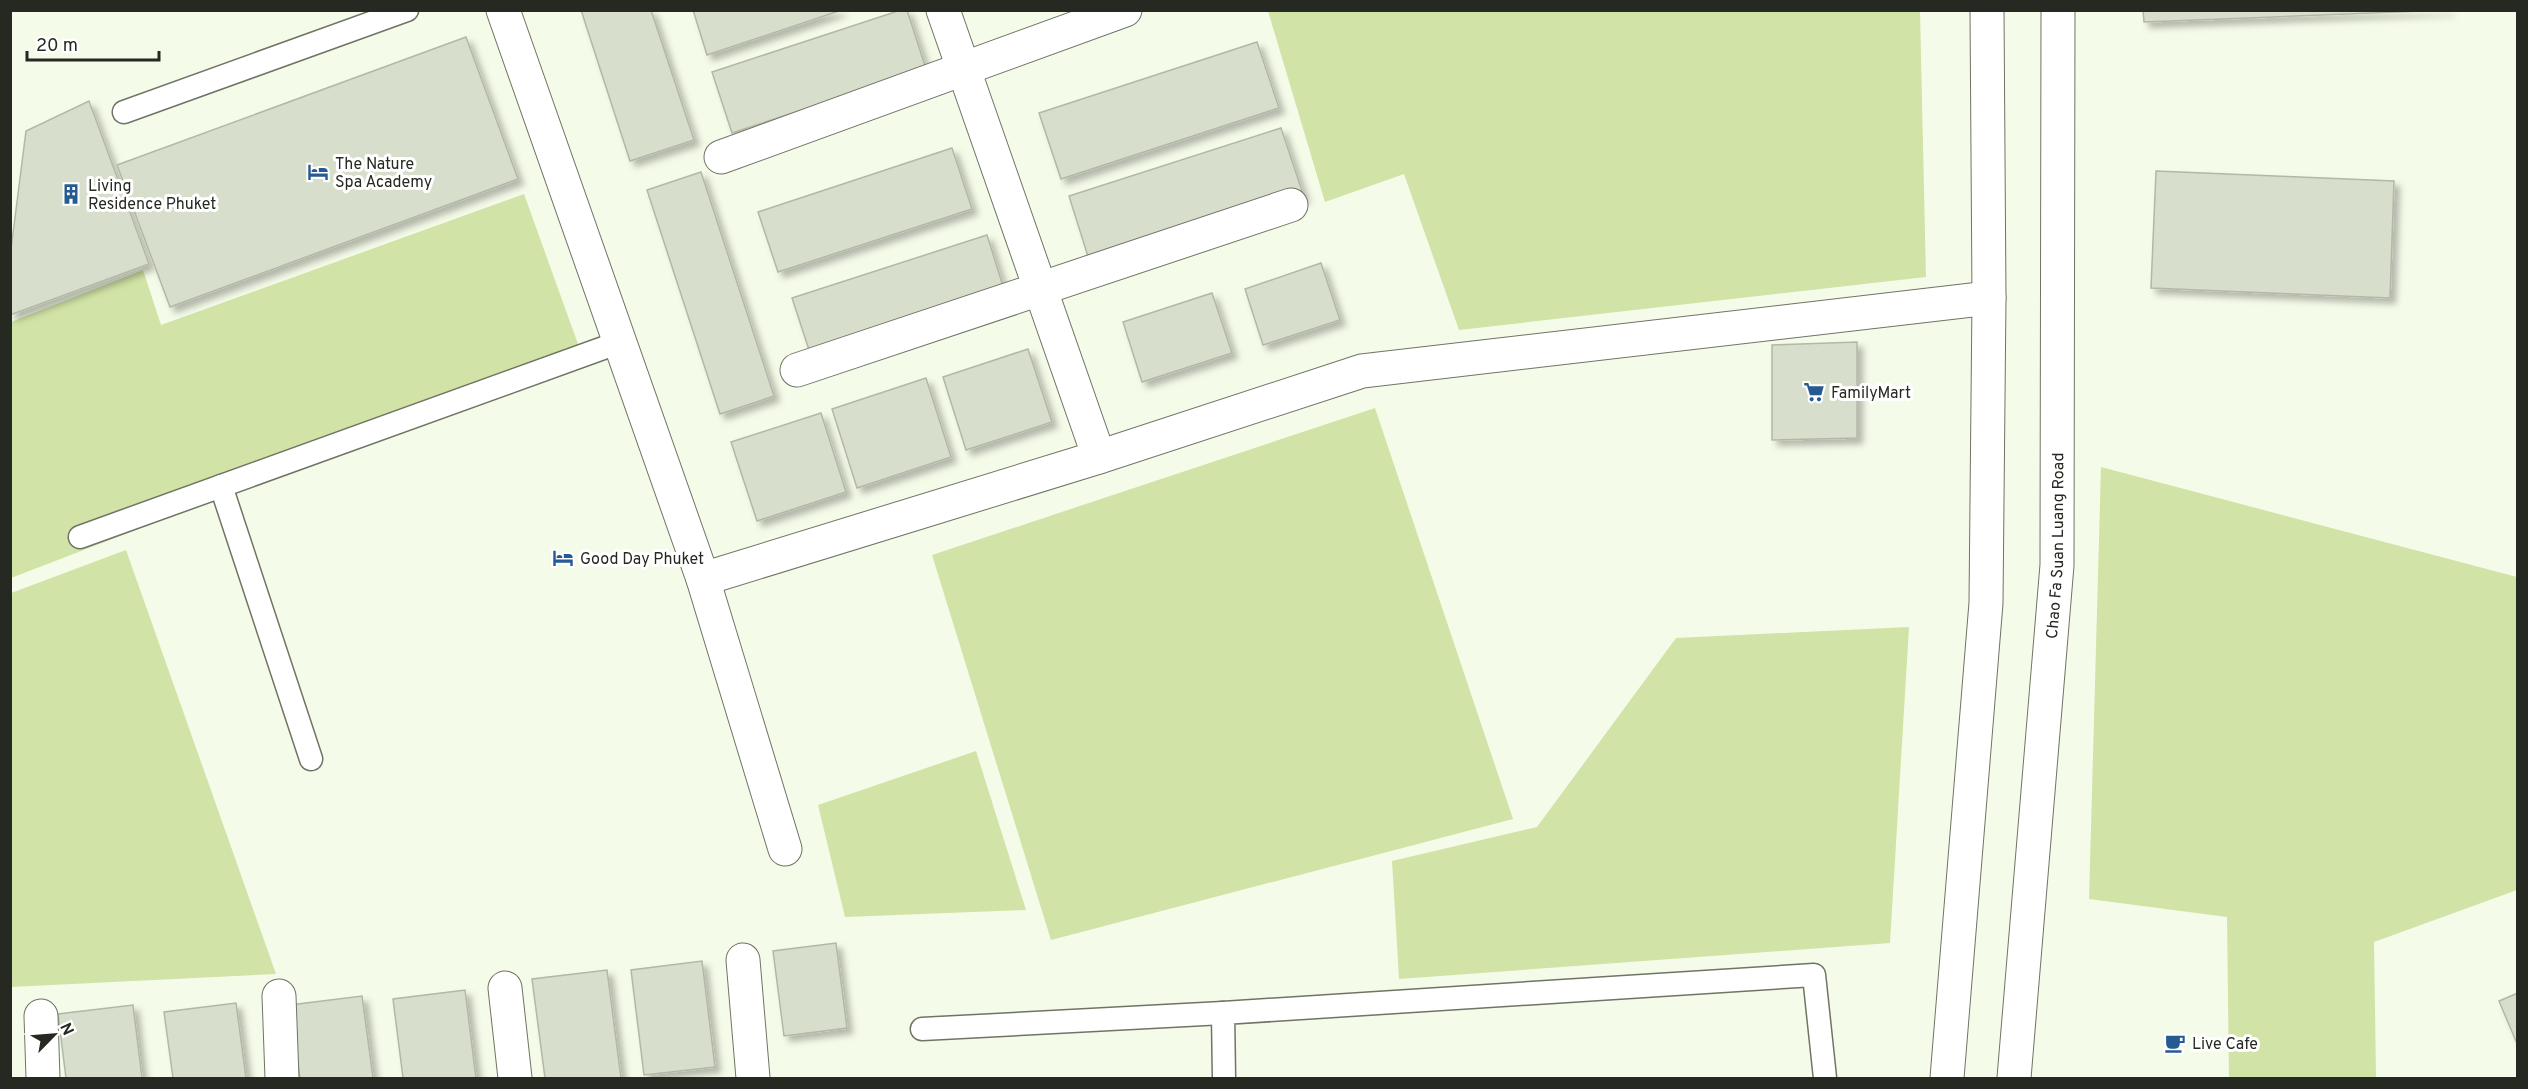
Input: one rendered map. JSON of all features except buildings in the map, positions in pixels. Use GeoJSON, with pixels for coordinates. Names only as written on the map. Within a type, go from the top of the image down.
{"type":"FeatureCollection","features":[{"type":"Feature","properties":{"kind":"street"},"geometry":{"type":"LineString","coordinates":[[503,10],[703,579],[784,849]]}},
{"type":"Feature","properties":{"kind":"street"},"geometry":{"type":"LineString","coordinates":[[943,10],[1099,457]]}},
{"type":"Feature","properties":{"kind":"street"},"geometry":{"type":"LineString","coordinates":[[721,157],[1125,10]]}},
{"type":"Feature","properties":{"kind":"street"},"geometry":{"type":"LineString","coordinates":[[1947,1078],[1986,603],[1989,298],[1987,10]]}},
{"type":"Feature","properties":{"kind":"street","name":"Chao Fa Suan Luang Road"},"geometry":{"type":"LineString","coordinates":[[2014,1078],[2057,565],[2058,10]]}},
{"type":"Feature","properties":{"kind":"street"},"geometry":{"type":"LineString","coordinates":[[797,370],[1291,205]]}},
{"type":"Feature","properties":{"kind":"street"},"geometry":{"type":"LineString","coordinates":[[703,579],[1099,457],[1362,371],[1989,298]]}},
{"type":"Feature","properties":{"kind":"street"},"geometry":{"type":"LineString","coordinates":[[743,960],[753,1078]]}},
{"type":"Feature","properties":{"kind":"street"},"geometry":{"type":"LineString","coordinates":[[505,988],[515,1078]]}},
{"type":"Feature","properties":{"kind":"street"},"geometry":{"type":"LineString","coordinates":[[279,996],[282,1078]]}},
{"type":"Feature","properties":{"kind":"street"},"geometry":{"type":"LineString","coordinates":[[41,1016],[43,1078]]}},
{"type":"Feature","properties":{"kind":"lane"},"geometry":{"type":"LineString","coordinates":[[124,112],[407,10]]}},
{"type":"Feature","properties":{"kind":"lane"},"geometry":{"type":"LineString","coordinates":[[80,537],[620,342]]}},
{"type":"Feature","properties":{"kind":"lane"},"geometry":{"type":"LineString","coordinates":[[221,486],[311,759]]}},
{"type":"Feature","properties":{"kind":"lane"},"geometry":{"type":"LineString","coordinates":[[922,1029],[1222,1013],[1814,975],[1825,1078]]}},
{"type":"Feature","properties":{"kind":"lane"},"geometry":{"type":"LineString","coordinates":[[1222,1013],[1224,1078]]}},
{"type":"Feature","properties":{"kind":"green space"},"geometry":{"type":"Polygon","coordinates":[[[1268,11],[1920,11],[1926,277],[1459,330],[1404,174],[1325,202],[1268,11]]]}},
{"type":"Feature","properties":{"kind":"green space"},"geometry":{"type":"Polygon","coordinates":[[[524,194],[583,358],[11,578],[11,322],[143,270],[161,325],[524,194]]]}},
{"type":"Feature","properties":{"kind":"green space"},"geometry":{"type":"Polygon","coordinates":[[[1375,408],[1513,819],[1051,940],[932,555],[1375,408]]]}},
{"type":"Feature","properties":{"kind":"green space"},"geometry":{"type":"Polygon","coordinates":[[[2101,467],[2517,577],[2517,890],[2374,942],[2376,1078],[2229,1078],[2227,917],[2089,899],[2101,467]]]}},
{"type":"Feature","properties":{"kind":"green space"},"geometry":{"type":"Polygon","coordinates":[[[126,550],[276,974],[11,987],[11,593],[126,550]]]}},
{"type":"Feature","properties":{"kind":"green space"},"geometry":{"type":"Polygon","coordinates":[[[1909,627],[1890,943],[1399,979],[1392,861],[1537,827],[1676,638],[1909,627]]]}},
{"type":"Feature","properties":{"kind":"green space"},"geometry":{"type":"Polygon","coordinates":[[[976,751],[1026,910],[845,917],[818,805],[976,751]]]}},
{"type":"Feature","properties":{"kind":"place","name":"The Nature Spa Academy"},"geometry":{"type":"Point","coordinates":[318,172]}},
{"type":"Feature","properties":{"kind":"place","name":"Living Residence Phuket"},"geometry":{"type":"Point","coordinates":[71,194]}},
{"type":"Feature","properties":{"kind":"place","name":"FamilyMart"},"geometry":{"type":"Point","coordinates":[1814,392]}},
{"type":"Feature","properties":{"kind":"place","name":"Good Day Phuket"},"geometry":{"type":"Point","coordinates":[563,558]}},
{"type":"Feature","properties":{"kind":"place","name":"Live Cafe"},"geometry":{"type":"Point","coordinates":[2175,1043]}}]}
